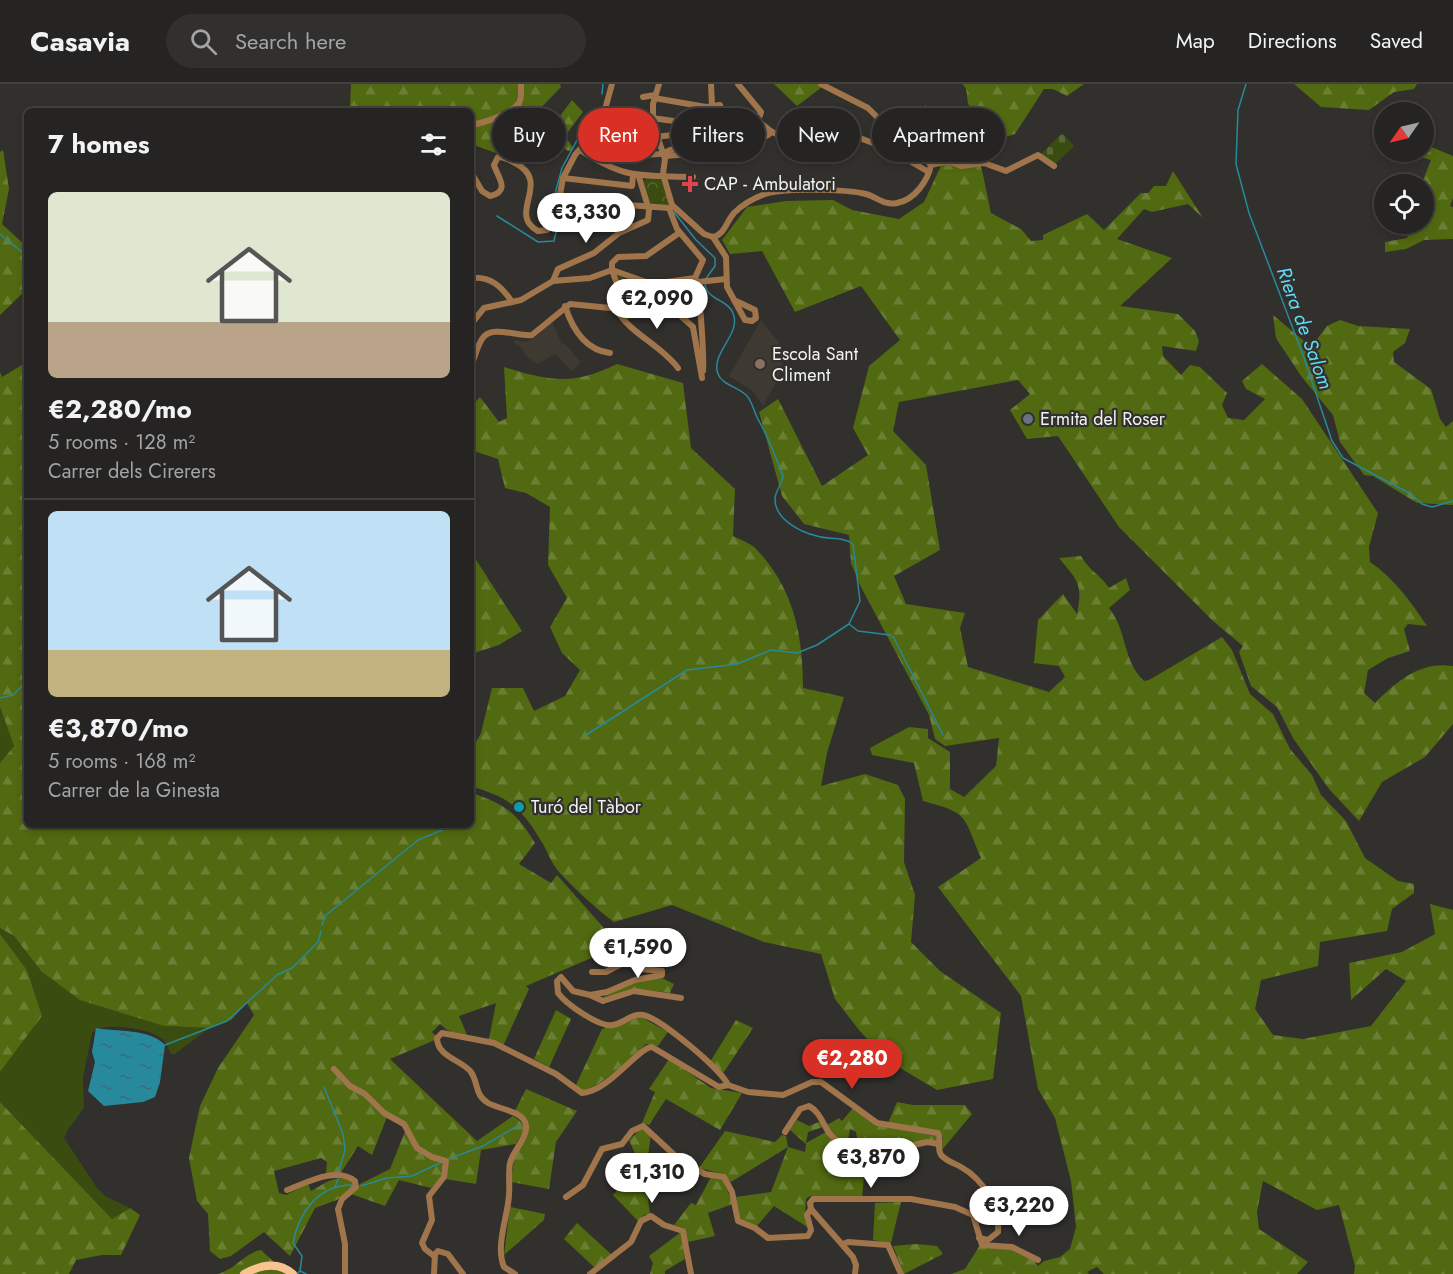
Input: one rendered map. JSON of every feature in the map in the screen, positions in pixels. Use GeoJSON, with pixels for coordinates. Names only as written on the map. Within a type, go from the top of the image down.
{"type":"FeatureCollection","features":[{"type":"Feature","properties":{"kind":"main road"},"geometry":{"type":"LineString","coordinates":[[244,1274],[272,1265],[292,1273]]}},
{"type":"Feature","properties":{"kind":"street"},"geometry":{"type":"LineString","coordinates":[[474,124],[484,122],[516,106],[521,97],[521,84]]}},
{"type":"Feature","properties":{"kind":"street"},"geometry":{"type":"LineString","coordinates":[[606,108],[612,84]]}},
{"type":"Feature","properties":{"kind":"street"},"geometry":{"type":"LineString","coordinates":[[711,84],[712,105]]}},
{"type":"Feature","properties":{"kind":"street"},"geometry":{"type":"LineString","coordinates":[[738,84],[758,108]]}},
{"type":"Feature","properties":{"kind":"street"},"geometry":{"type":"LineString","coordinates":[[713,237],[722,233],[738,209],[765,194],[789,190],[860,193],[895,204],[917,192],[926,180],[927,167],[922,154],[906,146],[868,108],[821,84]]}},
{"type":"Feature","properties":{"kind":"street"},"geometry":{"type":"LineString","coordinates":[[643,97],[656,90],[698,106],[720,105],[721,108]]}},
{"type":"Feature","properties":{"kind":"street"},"geometry":{"type":"LineString","coordinates":[[653,108],[656,90]]}},
{"type":"Feature","properties":{"kind":"street"},"geometry":{"type":"LineString","coordinates":[[765,126],[772,132],[807,143],[830,136],[852,135],[927,167],[948,161],[960,166],[984,163],[1006,171],[1038,155],[1054,166]]}},
{"type":"Feature","properties":{"kind":"street"},"geometry":{"type":"LineString","coordinates":[[765,137],[772,132]]}},
{"type":"Feature","properties":{"kind":"street"},"geometry":{"type":"LineString","coordinates":[[644,282],[683,315],[694,329],[702,378],[704,350],[696,280],[703,260],[679,233],[663,176],[664,154],[659,143]]}},
{"type":"Feature","properties":{"kind":"street"},"geometry":{"type":"LineString","coordinates":[[664,154],[671,149]]}},
{"type":"Feature","properties":{"kind":"street"},"geometry":{"type":"LineString","coordinates":[[474,176],[487,195],[494,195],[502,189],[502,182],[494,165],[498,157],[503,157],[526,169],[531,176],[526,212],[529,224],[541,231],[553,225],[563,178],[578,153]]}},
{"type":"Feature","properties":{"kind":"street"},"geometry":{"type":"LineString","coordinates":[[659,154],[671,154]]}},
{"type":"Feature","properties":{"kind":"street"},"geometry":{"type":"LineString","coordinates":[[599,162],[607,167],[639,177],[693,177]]}},
{"type":"Feature","properties":{"kind":"street"},"geometry":{"type":"LineString","coordinates":[[563,178],[632,186],[639,177]]}},
{"type":"Feature","properties":{"kind":"street"},"geometry":{"type":"LineString","coordinates":[[553,281],[558,269],[594,254],[622,231],[646,223],[649,219],[649,207],[639,177]]}},
{"type":"Feature","properties":{"kind":"street"},"geometry":{"type":"LineString","coordinates":[[559,197],[577,201],[670,207],[704,234],[713,237],[725,254],[727,287],[736,301]]}},
{"type":"Feature","properties":{"kind":"street"},"geometry":{"type":"LineString","coordinates":[[575,220],[577,201]]}},
{"type":"Feature","properties":{"kind":"street"},"geometry":{"type":"LineString","coordinates":[[591,220],[621,226],[646,223]]}},
{"type":"Feature","properties":{"kind":"street"},"geometry":{"type":"LineString","coordinates":[[474,360],[486,335],[496,332],[532,334],[565,306],[574,304],[615,307],[621,302],[621,295],[612,270],[612,263],[618,257],[645,256],[679,233]]}},
{"type":"Feature","properties":{"kind":"street"},"geometry":{"type":"LineString","coordinates":[[474,320],[487,306],[525,299],[553,281],[590,278],[612,270],[644,282],[726,279]]}},
{"type":"Feature","properties":{"kind":"street"},"geometry":{"type":"LineString","coordinates":[[474,279],[493,282],[512,302]]}},
{"type":"Feature","properties":{"kind":"street"},"geometry":{"type":"LineString","coordinates":[[654,291],[658,283]]}},
{"type":"Feature","properties":{"kind":"street"},"geometry":{"type":"LineString","coordinates":[[565,306],[579,334],[595,350],[610,353]]}},
{"type":"Feature","properties":{"kind":"street"},"geometry":{"type":"LineString","coordinates":[[615,307],[629,326],[655,344],[678,368]]}},
{"type":"Feature","properties":{"kind":"street"},"geometry":{"type":"LineString","coordinates":[[590,995],[607,992],[635,980],[663,974],[660,971],[633,967],[625,962],[621,952],[624,946],[628,945],[640,952]]}},
{"type":"Feature","properties":{"kind":"street"},"geometry":{"type":"LineString","coordinates":[[592,972],[606,972],[625,962]]}},
{"type":"Feature","properties":{"kind":"street"},"geometry":{"type":"LineString","coordinates":[[681,998],[637,991],[603,1001],[573,991],[564,978],[557,981],[557,991],[563,1000],[600,1023],[613,1025],[640,1015],[651,1018],[687,1043],[728,1085]]}},
{"type":"Feature","properties":{"kind":"street"},"geometry":{"type":"LineString","coordinates":[[514,1274],[504,1267],[501,1252],[509,1195],[510,1166],[525,1133],[526,1124],[521,1117],[492,1105],[479,1096],[472,1073],[447,1055],[438,1042],[439,1036],[447,1032],[471,1040],[494,1043],[556,1074],[582,1093],[592,1091],[620,1074],[643,1049],[652,1047],[712,1085],[728,1085],[748,1092],[783,1095],[812,1082],[821,1082],[877,1123],[936,1131],[943,1157],[968,1171],[990,1194],[998,1232],[988,1240],[979,1238]]}},
{"type":"Feature","properties":{"kind":"street"},"geometry":{"type":"LineString","coordinates":[[334,1069],[350,1086],[365,1094],[384,1113],[404,1124],[413,1142],[421,1151],[446,1161],[444,1177],[429,1196],[432,1220],[422,1243],[425,1249],[434,1256]]}},
{"type":"Feature","properties":{"kind":"street"},"geometry":{"type":"LineString","coordinates":[[785,1132],[800,1109],[809,1106],[819,1114],[831,1137],[838,1141],[894,1148],[907,1148],[927,1142],[939,1144]]}},
{"type":"Feature","properties":{"kind":"street"},"geometry":{"type":"LineString","coordinates":[[566,1197],[583,1185],[602,1149],[622,1144],[632,1131],[643,1126],[682,1162],[705,1173],[724,1177],[735,1200],[738,1221],[755,1228],[768,1238],[808,1236],[811,1227],[807,1215],[811,1209]]}},
{"type":"Feature","properties":{"kind":"street"},"geometry":{"type":"LineString","coordinates":[[287,1190],[319,1177],[346,1176],[355,1181],[356,1187],[342,1199],[338,1209],[345,1244],[345,1274]]}},
{"type":"Feature","properties":{"kind":"street"},"geometry":{"type":"LineString","coordinates":[[855,1274],[856,1265],[843,1244],[811,1209],[810,1203],[814,1198],[929,1202],[955,1207],[973,1215],[982,1245],[1012,1247],[1038,1260]]}},
{"type":"Feature","properties":{"kind":"street"},"geometry":{"type":"LineString","coordinates":[[590,1274],[631,1242],[641,1221],[651,1216],[684,1232],[692,1274]]}},
{"type":"Feature","properties":{"kind":"street"},"geometry":{"type":"LineString","coordinates":[[843,1244],[858,1242],[888,1245],[901,1274]]}},
{"type":"Feature","properties":{"kind":"street"},"geometry":{"type":"LineString","coordinates":[[434,1274],[434,1256],[438,1251],[446,1252],[463,1274]]}},
{"type":"Feature","properties":{"kind":"shaded area","name":"Escola Sant Climent"},"geometry":{"type":"Polygon","coordinates":[[[761,320],[780,344],[784,354],[779,377],[763,406],[753,391],[729,376],[761,320]]]}},
{"type":"Feature","properties":{"kind":"shaded area"},"geometry":{"type":"Polygon","coordinates":[[[552,322],[562,344],[564,343],[581,362],[572,371],[555,354],[538,364],[528,358],[520,346],[514,343],[514,340],[526,342],[536,337],[552,322]]]}},
{"type":"Feature","properties":{"kind":"green space"},"geometry":{"type":"Polygon","coordinates":[[[351,84],[560,84],[561,87],[541,108],[492,108],[492,152],[474,145],[474,108],[352,108],[351,84]]]}},
{"type":"Feature","properties":{"kind":"green space"},"geometry":{"type":"Polygon","coordinates":[[[774,84],[826,84],[797,106],[774,84]]]}},
{"type":"Feature","properties":{"kind":"green space"},"geometry":{"type":"Polygon","coordinates":[[[962,84],[1084,84],[1067,96],[1053,89],[1044,89],[1015,134],[1005,137],[1005,108],[972,108],[968,104],[966,88],[962,84]]]}},
{"type":"Feature","properties":{"kind":"green space"},"geometry":{"type":"Polygon","coordinates":[[[1294,84],[1417,84],[1414,89],[1394,92],[1380,102],[1374,102],[1374,106],[1369,110],[1321,107],[1294,84]]]}},
{"type":"Feature","properties":{"kind":"green space"},"geometry":{"type":"Polygon","coordinates":[[[572,100],[579,108],[578,119],[566,135],[566,108],[572,100]]]}},
{"type":"Feature","properties":{"kind":"green space"},"geometry":{"type":"Polygon","coordinates":[[[1062,133],[1074,146],[1054,165],[1041,154],[1062,133]]]}},
{"type":"Feature","properties":{"kind":"green space"},"geometry":{"type":"Polygon","coordinates":[[[566,137],[574,149],[566,150],[566,137]]]}},
{"type":"Feature","properties":{"kind":"green space"},"geometry":{"type":"Polygon","coordinates":[[[1434,148],[1453,156],[1453,198],[1450,206],[1453,207],[1453,239],[1424,240],[1406,249],[1385,252],[1385,242],[1407,238],[1408,234],[1434,234],[1434,174],[1425,174],[1430,162],[1434,162],[1434,148]]]}},
{"type":"Feature","properties":{"kind":"green space"},"geometry":{"type":"Polygon","coordinates":[[[3,150],[9,189],[2,224],[24,244],[24,292],[0,315],[0,152],[3,150]]]}},
{"type":"Feature","properties":{"kind":"green space"},"geometry":{"type":"Polygon","coordinates":[[[940,162],[979,162],[991,213],[1021,229],[1031,241],[1043,240],[1043,235],[1087,214],[1104,230],[1141,193],[1148,193],[1154,186],[1166,186],[1173,171],[1203,218],[1188,204],[1152,212],[1144,209],[1117,239],[1172,258],[1120,306],[1178,314],[1195,331],[1199,341],[1196,351],[1162,346],[1163,356],[1181,375],[1190,365],[1200,367],[1227,393],[1222,405],[1228,418],[1244,420],[1265,399],[1246,389],[1242,381],[1262,364],[1302,399],[1378,513],[1369,547],[1370,562],[1395,583],[1427,626],[1408,624],[1404,629],[1410,651],[1388,658],[1368,670],[1364,693],[1375,703],[1410,674],[1430,667],[1453,666],[1453,724],[1425,757],[1382,782],[1359,821],[1329,789],[1293,738],[1277,707],[1251,686],[1239,652],[1243,646],[1213,621],[1119,527],[1058,436],[1027,439],[1010,410],[1030,394],[1018,380],[899,402],[893,431],[926,465],[940,550],[894,576],[906,604],[965,613],[960,628],[968,667],[1049,692],[1065,677],[1059,666],[1034,663],[1038,620],[1063,594],[1077,614],[1079,589],[1075,578],[1059,558],[1081,556],[1109,588],[1126,578],[1130,590],[1109,608],[1115,617],[1132,664],[1144,681],[1222,637],[1232,650],[1250,694],[1273,714],[1290,749],[1312,775],[1321,795],[1346,821],[1365,858],[1398,881],[1414,884],[1414,893],[1392,909],[1387,931],[1320,942],[1318,966],[1261,980],[1255,1009],[1273,1035],[1303,1039],[1371,1026],[1406,981],[1386,969],[1351,1000],[1349,963],[1402,952],[1435,934],[1430,904],[1453,910],[1453,1274],[1354,1274],[1355,1266],[1339,1205],[1317,1210],[1263,1181],[1257,1212],[1259,1229],[1308,1262],[1297,1274],[1104,1274],[1097,1267],[1087,1272],[1089,1274],[951,1274],[965,1269],[980,1245],[1010,1249],[1033,1259],[1038,1266],[1044,1261],[1060,1257],[1070,1249],[1076,1227],[1071,1181],[1055,1118],[1038,1089],[1021,996],[938,887],[981,858],[967,824],[957,813],[923,801],[914,763],[872,755],[870,748],[909,727],[928,729],[928,738],[950,752],[950,789],[964,797],[996,766],[999,738],[945,746],[935,739],[929,715],[860,585],[851,563],[849,535],[804,524],[782,496],[759,412],[778,399],[822,486],[868,455],[853,428],[869,366],[900,340],[861,286],[795,312],[762,251],[730,254],[722,240],[747,207],[786,201],[833,200],[852,210],[899,219],[924,202],[940,168],[940,162]]]}},
{"type":"Feature","properties":{"kind":"green space"},"geometry":{"type":"Polygon","coordinates":[[[647,178],[663,180],[669,200],[668,206],[650,206],[644,181],[647,178]]]}},
{"type":"Feature","properties":{"kind":"green space"},"geometry":{"type":"Polygon","coordinates":[[[618,275],[653,295],[653,298],[627,321],[622,310],[624,297],[618,275]]]}},
{"type":"Feature","properties":{"kind":"green space"},"geometry":{"type":"Polygon","coordinates":[[[1273,315],[1311,347],[1327,326],[1340,320],[1358,326],[1410,329],[1405,343],[1393,352],[1394,362],[1431,389],[1440,419],[1446,427],[1453,421],[1453,505],[1417,503],[1373,476],[1364,475],[1340,442],[1333,415],[1301,376],[1276,338],[1273,315]]]}},
{"type":"Feature","properties":{"kind":"green space"},"geometry":{"type":"Polygon","coordinates":[[[24,364],[24,828],[474,828],[474,794],[509,811],[522,824],[535,843],[519,864],[551,883],[557,875],[610,935],[619,941],[596,956],[526,986],[529,989],[503,1046],[489,1039],[496,1003],[459,1016],[468,1037],[447,1030],[440,1024],[432,1032],[436,1036],[435,1040],[390,1059],[477,1141],[513,1116],[523,1123],[524,1130],[516,1144],[481,1150],[476,1184],[445,1179],[442,1176],[431,1188],[399,1180],[385,1206],[351,1194],[360,1184],[390,1169],[406,1129],[387,1117],[372,1155],[358,1146],[340,1174],[326,1174],[327,1162],[321,1158],[274,1171],[279,1193],[286,1195],[308,1184],[311,1191],[336,1179],[347,1179],[353,1182],[353,1187],[337,1200],[315,1208],[290,1256],[264,1232],[231,1256],[220,1259],[210,1251],[208,1214],[197,1201],[189,1158],[200,1106],[218,1068],[254,1015],[247,1003],[231,1020],[209,1028],[164,1026],[80,1000],[41,971],[14,936],[0,928],[0,763],[14,746],[0,707],[0,372],[2,377],[24,364]]]}},
{"type":"Feature","properties":{"kind":"green space"},"geometry":{"type":"Polygon","coordinates":[[[617,364],[683,383],[691,448],[735,489],[733,536],[757,550],[770,565],[788,597],[801,650],[803,688],[844,697],[827,753],[821,786],[865,774],[898,785],[905,799],[904,862],[915,895],[911,942],[940,971],[1001,1013],[993,1079],[937,1090],[885,1059],[835,999],[821,954],[764,942],[672,905],[614,922],[559,872],[536,832],[515,807],[498,796],[474,787],[474,746],[481,733],[492,688],[523,688],[534,711],[565,696],[580,670],[562,653],[550,627],[567,598],[548,565],[550,507],[526,493],[505,488],[498,459],[474,451],[474,404],[480,397],[499,422],[507,418],[504,367],[535,376],[561,379],[587,376],[617,364]]]}},
{"type":"Feature","properties":{"kind":"green space"},"geometry":{"type":"Polygon","coordinates":[[[474,557],[522,631],[499,645],[474,653],[474,557]]]}},
{"type":"Feature","properties":{"kind":"green space"},"geometry":{"type":"Polygon","coordinates":[[[0,707],[14,746],[0,763],[0,707]]]}},
{"type":"Feature","properties":{"kind":"green space"},"geometry":{"type":"Polygon","coordinates":[[[0,928],[14,936],[41,971],[164,1026],[209,1028],[175,1054],[171,1054],[163,1039],[146,1031],[125,1027],[105,1027],[92,1033],[83,1078],[84,1108],[64,1138],[97,1188],[105,1196],[130,1208],[112,1219],[0,1102],[0,1072],[42,1016],[27,970],[0,934],[0,928]]]}},
{"type":"Feature","properties":{"kind":"green space"},"geometry":{"type":"Polygon","coordinates":[[[0,934],[27,970],[42,1016],[0,1072],[0,934]]]}},
{"type":"Feature","properties":{"kind":"green space"},"geometry":{"type":"Polygon","coordinates":[[[662,978],[674,984],[670,993],[640,989],[601,998],[635,982],[662,978]]]}},
{"type":"Feature","properties":{"kind":"green space"},"geometry":{"type":"Polygon","coordinates":[[[556,1010],[571,1019],[549,1067],[534,1059],[556,1010]]]}},
{"type":"Feature","properties":{"kind":"green space"},"geometry":{"type":"Polygon","coordinates":[[[641,1017],[668,1032],[658,1046],[646,1044],[610,1076],[593,1087],[584,1091],[575,1087],[602,1029],[641,1017]]]}},
{"type":"Feature","properties":{"kind":"green space"},"geometry":{"type":"Polygon","coordinates":[[[736,1020],[753,1028],[722,1075],[710,1062],[736,1020]]]}},
{"type":"Feature","properties":{"kind":"green space"},"geometry":{"type":"Polygon","coordinates":[[[669,1059],[711,1088],[742,1093],[720,1130],[666,1099],[649,1125],[642,1123],[655,1092],[649,1089],[669,1059]]]}},
{"type":"Feature","properties":{"kind":"green space"},"geometry":{"type":"Polygon","coordinates":[[[526,1089],[577,1111],[556,1142],[549,1189],[511,1182],[514,1159],[529,1127],[515,1111],[526,1089]]]}},
{"type":"Feature","properties":{"kind":"green space"},"geometry":{"type":"Polygon","coordinates":[[[0,1102],[112,1219],[130,1208],[140,1215],[121,1255],[102,1255],[76,1260],[69,1274],[0,1274],[0,1102]]]}},
{"type":"Feature","properties":{"kind":"green space"},"geometry":{"type":"Polygon","coordinates":[[[897,1102],[913,1105],[965,1105],[972,1114],[941,1151],[943,1138],[938,1130],[888,1123],[897,1102]]]}},
{"type":"Feature","properties":{"kind":"green space"},"geometry":{"type":"Polygon","coordinates":[[[853,1108],[875,1125],[936,1135],[937,1141],[925,1140],[909,1146],[858,1143],[856,1132],[850,1129],[848,1141],[840,1139],[827,1125],[839,1118],[842,1121],[853,1108]]]}},
{"type":"Feature","properties":{"kind":"green space"},"geometry":{"type":"Polygon","coordinates":[[[797,1120],[809,1126],[821,1121],[823,1127],[808,1132],[806,1143],[826,1132],[831,1140],[839,1144],[833,1161],[848,1165],[864,1176],[862,1199],[810,1196],[806,1199],[805,1216],[809,1228],[774,1206],[756,1227],[741,1221],[736,1197],[771,1192],[788,1147],[805,1152],[806,1144],[790,1130],[797,1120]]]}},
{"type":"Feature","properties":{"kind":"green space"},"geometry":{"type":"Polygon","coordinates":[[[641,1129],[651,1135],[645,1176],[629,1140],[641,1129]]]}},
{"type":"Feature","properties":{"kind":"green space"},"geometry":{"type":"Polygon","coordinates":[[[725,1131],[775,1142],[782,1135],[786,1136],[788,1147],[731,1182],[723,1174],[699,1168],[725,1131]]]}},
{"type":"Feature","properties":{"kind":"green space"},"geometry":{"type":"Polygon","coordinates":[[[645,1176],[650,1214],[644,1215],[638,1221],[613,1195],[626,1181],[645,1176]]]}},
{"type":"Feature","properties":{"kind":"green space"},"geometry":{"type":"Polygon","coordinates":[[[711,1177],[722,1178],[733,1204],[708,1213],[715,1236],[688,1242],[684,1228],[674,1225],[691,1203],[696,1205],[711,1177]]]}},
{"type":"Feature","properties":{"kind":"green space"},"geometry":{"type":"Polygon","coordinates":[[[901,1202],[891,1243],[873,1240],[875,1203],[901,1202]]]}},
{"type":"Feature","properties":{"kind":"green space"},"geometry":{"type":"Polygon","coordinates":[[[510,1207],[545,1214],[544,1220],[504,1255],[510,1207]]]}},
{"type":"Feature","properties":{"kind":"green space"},"geometry":{"type":"Polygon","coordinates":[[[577,1223],[612,1255],[595,1268],[564,1239],[577,1223]]]}},
{"type":"Feature","properties":{"kind":"green space"},"geometry":{"type":"Polygon","coordinates":[[[681,1232],[685,1259],[665,1271],[665,1274],[650,1274],[653,1263],[649,1256],[681,1232]]]}},
{"type":"Feature","properties":{"kind":"green space"},"geometry":{"type":"Polygon","coordinates":[[[916,1244],[937,1246],[943,1254],[904,1274],[893,1246],[916,1244]]]}},
{"type":"Feature","properties":{"kind":"green space"},"geometry":{"type":"Polygon","coordinates":[[[261,1250],[287,1274],[217,1274],[230,1269],[250,1254],[261,1250]]]}},
{"type":"Feature","properties":{"kind":"water"},"geometry":{"type":"Polygon","coordinates":[[[96,1028],[141,1033],[165,1045],[160,1082],[155,1097],[143,1102],[104,1106],[88,1091],[95,1062],[92,1052],[96,1028]]]}},
{"type":"Feature","properties":{"kind":"waterway"},"geometry":{"type":"LineString","coordinates":[[602,94],[603,84]]}},
{"type":"Feature","properties":{"kind":"waterway","name":"Riera de Salom"},"geometry":{"type":"LineString","coordinates":[[1246,84],[1238,110],[1236,164],[1249,213],[1303,355],[1332,441],[1343,458],[1411,494],[1422,504],[1432,507],[1453,501]]}},
{"type":"Feature","properties":{"kind":"waterway"},"geometry":{"type":"LineString","coordinates":[[552,222],[556,190],[562,168],[578,138]]}},
{"type":"Feature","properties":{"kind":"waterway"},"geometry":{"type":"LineString","coordinates":[[674,212],[696,240],[715,258],[715,266],[705,280]]}},
{"type":"Feature","properties":{"kind":"waterway"},"geometry":{"type":"LineString","coordinates":[[497,216],[538,242],[554,241],[556,232]]}},
{"type":"Feature","properties":{"kind":"waterway"},"geometry":{"type":"LineString","coordinates":[[0,234],[24,254]]}},
{"type":"Feature","properties":{"kind":"waterway"},"geometry":{"type":"LineString","coordinates":[[705,285],[710,294],[727,305],[733,313],[735,321],[718,359],[718,374],[723,381],[747,396],[769,441],[783,476],[775,498],[779,512],[796,528],[810,534],[844,540],[853,544],[860,601],[849,624],[858,631],[890,635],[894,638],[943,735]]}},
{"type":"Feature","properties":{"kind":"waterway"},"geometry":{"type":"LineString","coordinates":[[586,735],[687,670],[737,664],[771,650],[797,653],[817,645],[849,624]]}},
{"type":"Feature","properties":{"kind":"waterway"},"geometry":{"type":"LineString","coordinates":[[0,698],[13,695],[24,684]]}},
{"type":"Feature","properties":{"kind":"waterway"},"geometry":{"type":"LineString","coordinates":[[322,925],[325,916],[418,840],[447,828]]}},
{"type":"Feature","properties":{"kind":"waterway"},"geometry":{"type":"LineString","coordinates":[[165,1045],[227,1021],[277,975],[292,968],[318,942],[321,931]]}},
{"type":"Feature","properties":{"kind":"waterway"},"geometry":{"type":"LineString","coordinates":[[324,1087],[343,1134],[345,1150],[338,1173]]}},
{"type":"Feature","properties":{"kind":"waterway"},"geometry":{"type":"LineString","coordinates":[[451,1158],[483,1146],[519,1125]]}},
{"type":"Feature","properties":{"kind":"waterway"},"geometry":{"type":"LineString","coordinates":[[361,1186],[387,1178],[412,1176],[442,1162]]}},
{"type":"Feature","properties":{"kind":"waterway"},"geometry":{"type":"LineString","coordinates":[[335,1187],[338,1179]]}},
{"type":"Feature","properties":{"kind":"waterway"},"geometry":{"type":"LineString","coordinates":[[300,1271],[302,1256],[293,1243],[305,1211],[312,1202],[329,1190],[352,1185]]}},
{"type":"Feature","properties":{"kind":"waterway"},"geometry":{"type":"LineString","coordinates":[[297,1274],[300,1271],[306,1274]]}},
{"type":"Feature","properties":{"kind":"place","name":"CAP - Ambulatori"},"geometry":{"type":"Point","coordinates":[690,184]}},
{"type":"Feature","properties":{"kind":"place","name":"Escola Sant Climent"},"geometry":{"type":"Point","coordinates":[760,364]}},
{"type":"Feature","properties":{"kind":"place","name":"Ermita del Roser"},"geometry":{"type":"Point","coordinates":[1028,419]}},
{"type":"Feature","properties":{"kind":"place","name":"Turó del Tàbor"},"geometry":{"type":"Point","coordinates":[519,807]}}]}
